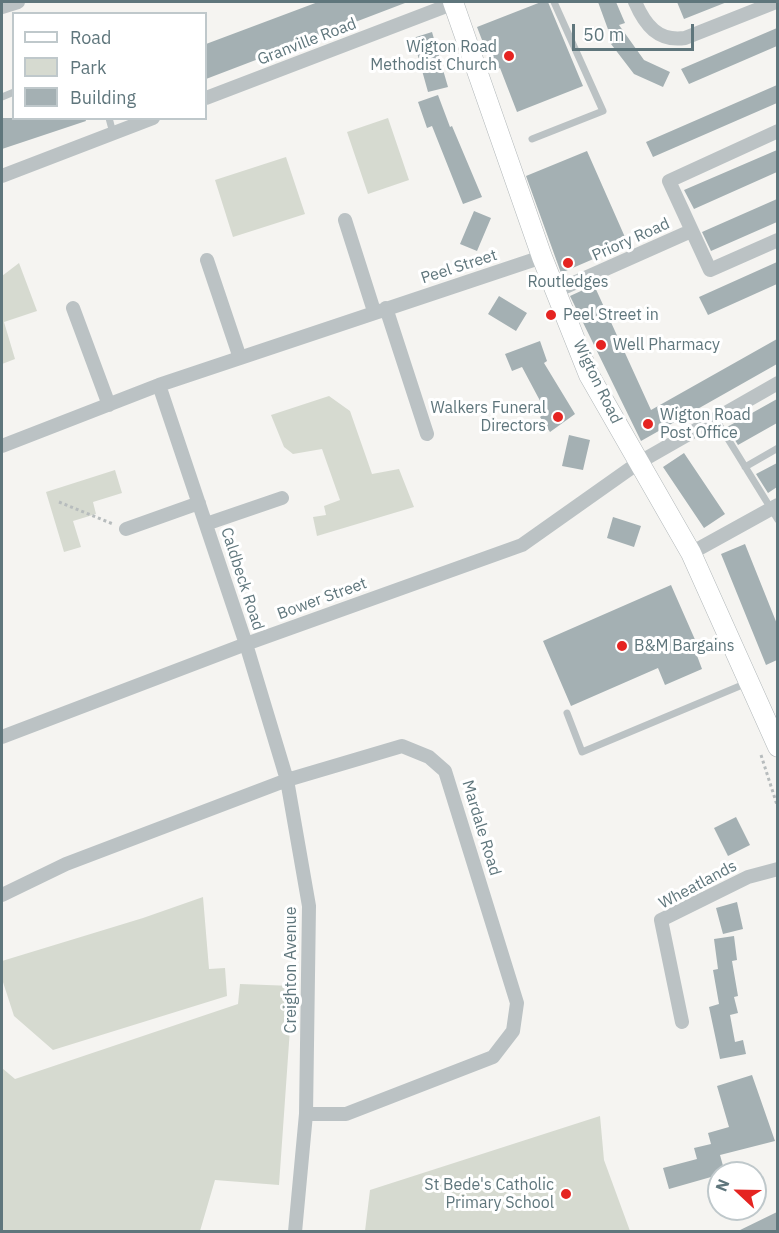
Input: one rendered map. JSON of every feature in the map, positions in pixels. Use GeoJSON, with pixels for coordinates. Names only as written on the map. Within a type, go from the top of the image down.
{"type":"FeatureCollection","features":[{"type":"Feature","properties":{"kind":"main road","name":"Wigton Road"},"geometry":{"type":"LineString","coordinates":[[454,2],[542,257],[589,375],[692,553],[777,747]]}},
{"type":"Feature","properties":{"kind":"street"},"geometry":{"type":"LineString","coordinates":[[2,7],[18,2]]}},
{"type":"Feature","properties":{"kind":"street","name":"Granville Road"},"geometry":{"type":"LineString","coordinates":[[207,98],[454,2]]}},
{"type":"Feature","properties":{"kind":"street"},"geometry":{"type":"LineString","coordinates":[[635,2],[652,30],[674,39],[686,38],[776,2]]}},
{"type":"Feature","properties":{"kind":"street"},"geometry":{"type":"LineString","coordinates":[[2,176],[148,120]]}},
{"type":"Feature","properties":{"kind":"street","name":"Priory Road"},"geometry":{"type":"LineString","coordinates":[[556,291],[691,231],[669,181],[777,131]]}},
{"type":"Feature","properties":{"kind":"street"},"geometry":{"type":"LineString","coordinates":[[345,220],[427,434]]}},
{"type":"Feature","properties":{"kind":"street"},"geometry":{"type":"LineString","coordinates":[[691,231],[710,270],[777,240]]}},
{"type":"Feature","properties":{"kind":"street","name":"Peel Street"},"geometry":{"type":"LineString","coordinates":[[2,446],[159,386],[542,257]]}},
{"type":"Feature","properties":{"kind":"street"},"geometry":{"type":"LineString","coordinates":[[207,260],[240,358]]}},
{"type":"Feature","properties":{"kind":"street"},"geometry":{"type":"LineString","coordinates":[[74,308],[109,405]]}},
{"type":"Feature","properties":{"kind":"street","name":"Bower Street"},"geometry":{"type":"LineString","coordinates":[[2,737],[246,644],[522,545],[638,463],[777,383]]}},
{"type":"Feature","properties":{"kind":"street","name":"Caldbeck Road"},"geometry":{"type":"LineString","coordinates":[[159,386],[246,644]]}},
{"type":"Feature","properties":{"kind":"street","name":"Caldbeck Road"},"geometry":{"type":"LineString","coordinates":[[206,524],[282,498]]}},
{"type":"Feature","properties":{"kind":"street"},"geometry":{"type":"LineString","coordinates":[[126,529],[199,503]]}},
{"type":"Feature","properties":{"kind":"street"},"geometry":{"type":"LineString","coordinates":[[692,553],[775,511]]}},
{"type":"Feature","properties":{"kind":"street","name":"Creighton Avenue"},"geometry":{"type":"LineString","coordinates":[[246,644],[287,780],[309,906],[306,1114],[295,1232]]}},
{"type":"Feature","properties":{"kind":"street","name":"Mardale Road"},"geometry":{"type":"LineString","coordinates":[[2,895],[66,864],[287,780],[402,746],[429,757],[446,771],[517,1003],[513,1031],[493,1057],[346,1114],[306,1114]]}},
{"type":"Feature","properties":{"kind":"street","name":"Wheatlands"},"geometry":{"type":"LineString","coordinates":[[682,1022],[661,920],[748,876],[777,869]]}},
{"type":"Feature","properties":{"kind":"lane"},"geometry":{"type":"LineString","coordinates":[[532,139],[603,111],[554,2]]}},
{"type":"Feature","properties":{"kind":"lane"},"geometry":{"type":"LineString","coordinates":[[110,120],[113,134]]}},
{"type":"Feature","properties":{"kind":"lane"},"geometry":{"type":"LineString","coordinates":[[715,418],[775,511]]}},
{"type":"Feature","properties":{"kind":"lane"},"geometry":{"type":"LineString","coordinates":[[745,467],[777,448]]}},
{"type":"Feature","properties":{"kind":"lane"},"geometry":{"type":"LineString","coordinates":[[567,713],[582,752],[750,681]]}},
{"type":"Feature","properties":{"kind":"path"},"geometry":{"type":"LineString","coordinates":[[59,502],[126,529]]}},
{"type":"Feature","properties":{"kind":"green space"},"geometry":{"type":"Polygon","coordinates":[[[388,118],[409,180],[368,194],[347,132],[388,118]]]}},
{"type":"Feature","properties":{"kind":"green space"},"geometry":{"type":"Polygon","coordinates":[[[286,157],[305,214],[233,237],[215,180],[286,157]]]}},
{"type":"Feature","properties":{"kind":"green space"},"geometry":{"type":"Polygon","coordinates":[[[19,263],[37,311],[4,322],[15,359],[2,364],[2,276],[19,263]]]}},
{"type":"Feature","properties":{"kind":"green space"},"geometry":{"type":"Polygon","coordinates":[[[329,396],[350,411],[372,474],[399,469],[414,507],[317,536],[313,517],[326,515],[324,506],[340,500],[322,449],[293,454],[284,447],[271,415],[329,396]]]}},
{"type":"Feature","properties":{"kind":"green space"},"geometry":{"type":"Polygon","coordinates":[[[115,470],[122,493],[93,502],[96,514],[73,521],[81,547],[64,552],[46,492],[115,470]]]}},
{"type":"Feature","properties":{"kind":"green space"},"geometry":{"type":"Polygon","coordinates":[[[203,897],[209,969],[225,968],[227,996],[53,1050],[14,1016],[2,979],[2,961],[143,918],[203,897]]]}},
{"type":"Feature","properties":{"kind":"green space"},"geometry":{"type":"Polygon","coordinates":[[[240,984],[293,986],[279,1185],[215,1180],[200,1231],[2,1231],[2,1068],[15,1079],[238,1004],[240,984]]]}},
{"type":"Feature","properties":{"kind":"green space"},"geometry":{"type":"Polygon","coordinates":[[[600,1116],[604,1160],[630,1231],[365,1231],[370,1190],[600,1116]]]}},
{"type":"Feature","properties":{"kind":"building"},"geometry":{"type":"Polygon","coordinates":[[[318,2],[405,3],[207,79],[207,44],[318,2]]]}},
{"type":"Feature","properties":{"kind":"building","name":"Wigton Road Methodist Church"},"geometry":{"type":"Polygon","coordinates":[[[541,2],[548,2],[583,86],[517,112],[500,68],[494,71],[477,27],[541,2]]]}},
{"type":"Feature","properties":{"kind":"building"},"geometry":{"type":"Polygon","coordinates":[[[598,2],[616,2],[625,23],[619,25],[644,60],[670,72],[663,87],[634,74],[611,44],[613,43],[598,2]]]}},
{"type":"Feature","properties":{"kind":"building"},"geometry":{"type":"Polygon","coordinates":[[[677,2],[727,2],[684,19],[677,2]]]}},
{"type":"Feature","properties":{"kind":"building"},"geometry":{"type":"Polygon","coordinates":[[[777,28],[777,46],[689,84],[681,69],[777,28]]]}},
{"type":"Feature","properties":{"kind":"building"},"geometry":{"type":"Polygon","coordinates":[[[432,32],[448,87],[428,92],[413,38],[432,32]]]}},
{"type":"Feature","properties":{"kind":"building"},"geometry":{"type":"Polygon","coordinates":[[[777,85],[777,103],[653,157],[646,142],[777,85]]]}},
{"type":"Feature","properties":{"kind":"building"},"geometry":{"type":"Polygon","coordinates":[[[438,95],[482,197],[463,204],[432,126],[427,128],[418,102],[438,95]]]}},
{"type":"Feature","properties":{"kind":"building"},"geometry":{"type":"Polygon","coordinates":[[[2,118],[86,120],[86,121],[2,149],[2,118]]]}},
{"type":"Feature","properties":{"kind":"building"},"geometry":{"type":"Polygon","coordinates":[[[777,150],[777,172],[694,209],[684,190],[777,150]]]}},
{"type":"Feature","properties":{"kind":"building"},"geometry":{"type":"Polygon","coordinates":[[[587,151],[628,244],[561,273],[526,176],[587,151]]]}},
{"type":"Feature","properties":{"kind":"building"},"geometry":{"type":"Polygon","coordinates":[[[777,199],[777,222],[711,251],[702,232],[777,199]]]}},
{"type":"Feature","properties":{"kind":"building"},"geometry":{"type":"Polygon","coordinates":[[[474,211],[491,218],[477,251],[460,244],[474,211]]]}},
{"type":"Feature","properties":{"kind":"building"},"geometry":{"type":"Polygon","coordinates":[[[777,262],[777,284],[708,315],[699,297],[777,262]]]}},
{"type":"Feature","properties":{"kind":"building"},"geometry":{"type":"Polygon","coordinates":[[[594,285],[651,410],[777,339],[777,364],[641,441],[570,296],[594,285]]]}},
{"type":"Feature","properties":{"kind":"building"},"geometry":{"type":"Polygon","coordinates":[[[499,296],[527,313],[516,331],[488,314],[499,296]]]}},
{"type":"Feature","properties":{"kind":"building"},"geometry":{"type":"Polygon","coordinates":[[[540,341],[547,361],[544,363],[575,414],[550,432],[540,417],[546,412],[522,367],[512,371],[505,354],[540,341]]]}},
{"type":"Feature","properties":{"kind":"building"},"geometry":{"type":"Polygon","coordinates":[[[777,399],[777,423],[738,445],[727,427],[777,399]]]}},
{"type":"Feature","properties":{"kind":"building"},"geometry":{"type":"Polygon","coordinates":[[[569,435],[590,440],[583,470],[562,466],[569,435]]]}},
{"type":"Feature","properties":{"kind":"building"},"geometry":{"type":"Polygon","coordinates":[[[684,453],[725,514],[704,528],[663,467],[684,453]]]}},
{"type":"Feature","properties":{"kind":"building"},"geometry":{"type":"Polygon","coordinates":[[[777,463],[777,487],[768,493],[756,474],[777,463]]]}},
{"type":"Feature","properties":{"kind":"building"},"geometry":{"type":"Polygon","coordinates":[[[613,517],[641,526],[634,547],[607,538],[613,517]]]}},
{"type":"Feature","properties":{"kind":"building"},"geometry":{"type":"Polygon","coordinates":[[[745,544],[777,624],[777,660],[766,665],[721,554],[745,544]]]}},
{"type":"Feature","properties":{"kind":"building","name":"B&M Bargains"},"geometry":{"type":"Polygon","coordinates":[[[671,585],[700,651],[696,653],[702,669],[665,685],[658,668],[571,706],[543,641],[671,585]]]}},
{"type":"Feature","properties":{"kind":"building"},"geometry":{"type":"Polygon","coordinates":[[[736,817],[750,845],[728,856],[714,828],[736,817]]]}},
{"type":"Feature","properties":{"kind":"building"},"geometry":{"type":"Polygon","coordinates":[[[737,902],[743,929],[723,934],[716,908],[737,902]]]}},
{"type":"Feature","properties":{"kind":"building"},"geometry":{"type":"Polygon","coordinates":[[[734,936],[737,960],[732,961],[738,996],[734,997],[738,1013],[730,1015],[735,1042],[743,1040],[746,1054],[720,1059],[709,1007],[719,1004],[713,970],[718,969],[714,939],[734,936]]]}},
{"type":"Feature","properties":{"kind":"building"},"geometry":{"type":"Polygon","coordinates":[[[752,1075],[775,1141],[720,1155],[722,1161],[707,1161],[707,1178],[669,1189],[663,1168],[697,1159],[694,1148],[711,1144],[708,1133],[729,1127],[717,1086],[752,1075]]]}},
{"type":"Feature","properties":{"kind":"building"},"geometry":{"type":"Polygon","coordinates":[[[777,1212],[777,1232],[736,1232],[759,1221],[767,1221],[767,1217],[777,1212]]]}},
{"type":"Feature","properties":{"kind":"place","name":"Wigton Road Methodist Church"},"geometry":{"type":"Point","coordinates":[509,56]}},
{"type":"Feature","properties":{"kind":"place","name":"Routledges"},"geometry":{"type":"Point","coordinates":[568,263]}},
{"type":"Feature","properties":{"kind":"place","name":"Peel Street in"},"geometry":{"type":"Point","coordinates":[551,315]}},
{"type":"Feature","properties":{"kind":"place","name":"Well Pharmacy"},"geometry":{"type":"Point","coordinates":[601,345]}},
{"type":"Feature","properties":{"kind":"place","name":"Walkers Funeral Directors"},"geometry":{"type":"Point","coordinates":[558,417]}},
{"type":"Feature","properties":{"kind":"place","name":"Wigton Road Post Office"},"geometry":{"type":"Point","coordinates":[648,424]}},
{"type":"Feature","properties":{"kind":"place","name":"B&M Bargains"},"geometry":{"type":"Point","coordinates":[622,646]}},
{"type":"Feature","properties":{"kind":"place","name":"St Bede's Catholic Primary School"},"geometry":{"type":"Point","coordinates":[566,1194]}}]}
